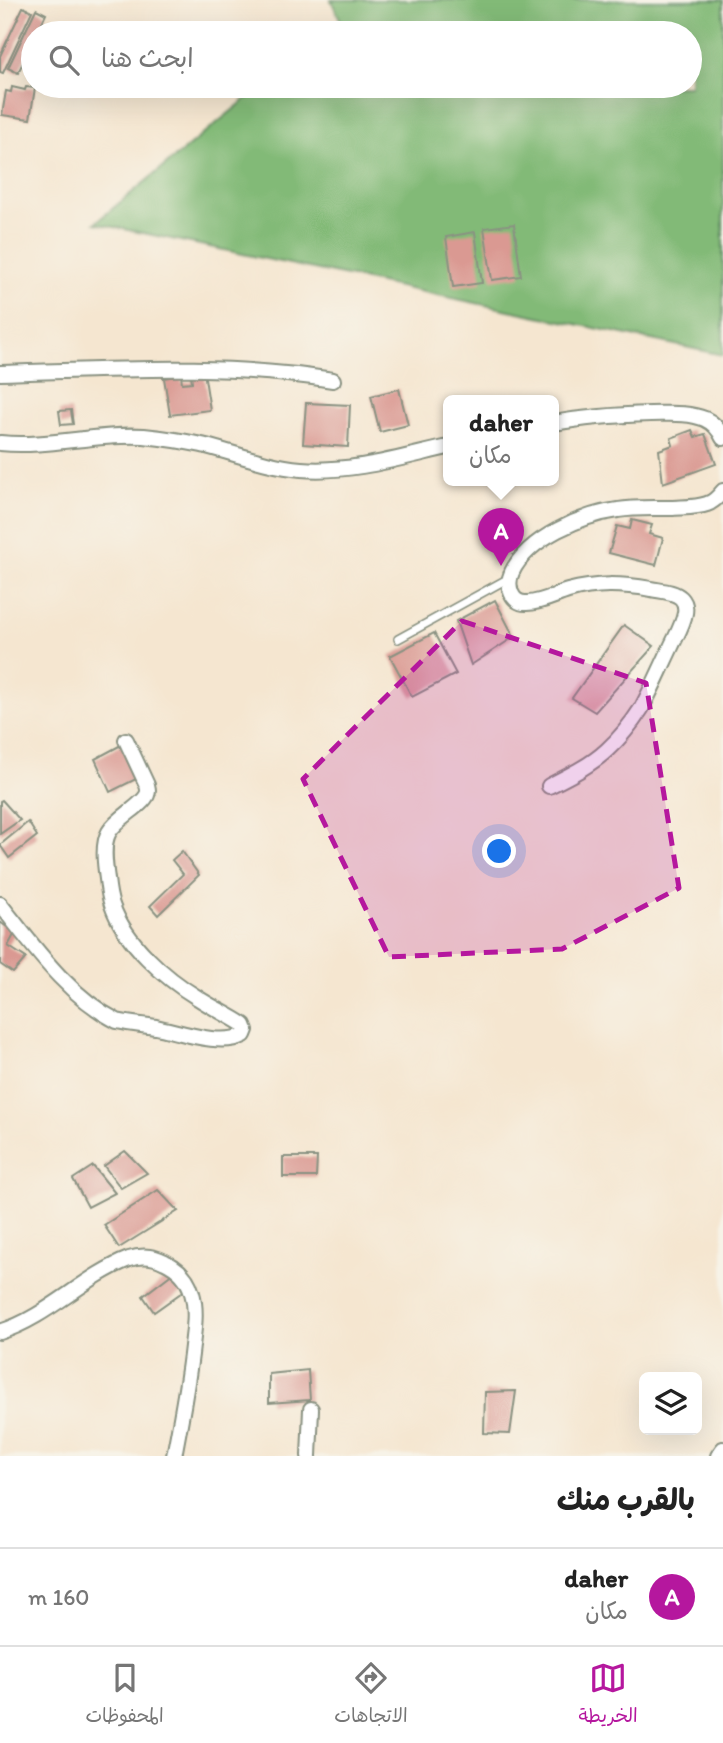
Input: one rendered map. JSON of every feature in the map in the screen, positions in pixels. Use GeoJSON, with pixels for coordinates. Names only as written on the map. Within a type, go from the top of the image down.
{"type":"FeatureCollection","features":[{"type":"Feature","properties":{"kind":"street"},"geometry":{"type":"LineString","coordinates":[[0,373],[186,368],[296,374],[333,380]]}},
{"type":"Feature","properties":{"kind":"street"},"geometry":{"type":"LineString","coordinates":[[559,422],[625,414],[675,413],[707,419],[716,426],[723,438]]}},
{"type":"Feature","properties":{"kind":"street"},"geometry":{"type":"LineString","coordinates":[[0,443],[44,444],[108,436],[142,436],[202,445],[299,469],[329,470],[385,462],[443,448]]}},
{"type":"Feature","properties":{"kind":"street"},"geometry":{"type":"LineString","coordinates":[[549,786],[606,751],[622,734],[655,683],[684,619],[685,606],[681,598],[669,593],[637,586],[607,584],[580,588],[541,601],[519,602],[513,596],[509,583],[518,561],[536,544],[565,526],[593,516],[617,510],[687,508],[708,504],[723,491]]}},
{"type":"Feature","properties":{"kind":"street"},"geometry":{"type":"LineString","coordinates":[[0,904],[66,984],[108,1016],[124,1022],[205,1038],[222,1040],[244,1035],[244,1026],[181,986],[146,957],[122,926],[112,906],[106,873],[107,835],[148,791],[126,740]]}},
{"type":"Feature","properties":{"kind":"street"},"geometry":{"type":"LineString","coordinates":[[0,1332],[32,1319],[86,1283],[132,1258],[158,1258],[175,1267],[188,1283],[193,1295],[195,1315],[188,1380],[174,1456]]}},
{"type":"Feature","properties":{"kind":"street"},"geometry":{"type":"LineString","coordinates":[[309,1456],[311,1409]]}},
{"type":"Feature","properties":{"kind":"street"},"geometry":{"type":"LineString","coordinates":[[718,1456],[723,1449]]}},
{"type":"Feature","properties":{"kind":"lane"},"geometry":{"type":"LineString","coordinates":[[398,639],[509,578]]}},
{"type":"Feature","properties":{"kind":"highlighted area"},"geometry":{"type":"Polygon","coordinates":[[[462,621],[646,683],[679,888],[562,949],[389,957],[303,779],[462,621]]]}},
{"type":"Feature","properties":{"kind":"green space"},"geometry":{"type":"Polygon","coordinates":[[[331,0],[723,0],[723,355],[95,223],[247,98],[702,98],[702,21],[341,21],[331,0]]]}},
{"type":"Feature","properties":{"kind":"building"},"geometry":{"type":"Polygon","coordinates":[[[23,7],[32,11],[27,21],[21,21],[21,35],[3,73],[0,72],[0,56],[23,7]]]}},
{"type":"Feature","properties":{"kind":"building"},"geometry":{"type":"Polygon","coordinates":[[[36,9],[46,14],[43,21],[30,21],[36,9]]]}},
{"type":"Feature","properties":{"kind":"building"},"geometry":{"type":"Polygon","coordinates":[[[21,41],[21,67],[18,73],[8,68],[21,41]]]}},
{"type":"Feature","properties":{"kind":"building"},"geometry":{"type":"Polygon","coordinates":[[[12,87],[21,89],[21,98],[33,98],[30,119],[2,115],[6,91],[11,92],[12,87]]]}},
{"type":"Feature","properties":{"kind":"building"},"geometry":{"type":"Polygon","coordinates":[[[514,224],[521,276],[492,280],[484,228],[514,224]]]}},
{"type":"Feature","properties":{"kind":"building"},"geometry":{"type":"Polygon","coordinates":[[[475,232],[482,283],[453,287],[446,237],[475,232]]]}},
{"type":"Feature","properties":{"kind":"building"},"geometry":{"type":"Polygon","coordinates":[[[204,372],[210,410],[170,415],[164,378],[181,375],[182,383],[192,382],[191,374],[204,372]]]}},
{"type":"Feature","properties":{"kind":"building"},"geometry":{"type":"Polygon","coordinates":[[[399,389],[408,425],[380,432],[371,396],[399,389]]]}},
{"type":"Feature","properties":{"kind":"building"},"geometry":{"type":"Polygon","coordinates":[[[306,403],[350,405],[348,447],[303,444],[306,403]]]}},
{"type":"Feature","properties":{"kind":"building"},"geometry":{"type":"Polygon","coordinates":[[[71,410],[73,424],[61,425],[59,411],[71,410]]]}},
{"type":"Feature","properties":{"kind":"building"},"geometry":{"type":"Polygon","coordinates":[[[692,430],[695,437],[705,434],[716,464],[663,483],[659,450],[673,445],[671,438],[692,430]]]}},
{"type":"Feature","properties":{"kind":"building"},"geometry":{"type":"Polygon","coordinates":[[[632,520],[652,525],[649,534],[663,538],[656,565],[609,553],[617,526],[630,529],[632,520]]]}},
{"type":"Feature","properties":{"kind":"building"},"geometry":{"type":"Polygon","coordinates":[[[495,600],[514,637],[471,665],[456,621],[495,600]]]}},
{"type":"Feature","properties":{"kind":"building"},"geometry":{"type":"Polygon","coordinates":[[[624,625],[654,646],[595,712],[572,698],[624,625]]]}},
{"type":"Feature","properties":{"kind":"building"},"geometry":{"type":"Polygon","coordinates":[[[434,633],[456,674],[412,697],[390,656],[434,633]]]}},
{"type":"Feature","properties":{"kind":"building"},"geometry":{"type":"Polygon","coordinates":[[[123,744],[138,778],[110,792],[95,759],[123,744]]]}},
{"type":"Feature","properties":{"kind":"building"},"geometry":{"type":"Polygon","coordinates":[[[2,800],[20,820],[0,834],[0,801],[2,800]]]}},
{"type":"Feature","properties":{"kind":"building"},"geometry":{"type":"Polygon","coordinates":[[[28,822],[37,836],[9,858],[0,845],[28,822]]]}},
{"type":"Feature","properties":{"kind":"building"},"geometry":{"type":"Polygon","coordinates":[[[182,851],[199,875],[158,915],[150,906],[183,874],[172,860],[182,851]]]}},
{"type":"Feature","properties":{"kind":"building"},"geometry":{"type":"Polygon","coordinates":[[[0,922],[15,933],[8,946],[26,958],[13,973],[0,964],[0,922]]]}},
{"type":"Feature","properties":{"kind":"building"},"geometry":{"type":"Polygon","coordinates":[[[125,1151],[147,1173],[121,1188],[104,1166],[125,1151]]]}},
{"type":"Feature","properties":{"kind":"building"},"geometry":{"type":"Polygon","coordinates":[[[283,1157],[317,1157],[316,1177],[283,1177],[283,1157]]]}},
{"type":"Feature","properties":{"kind":"building"},"geometry":{"type":"Polygon","coordinates":[[[93,1166],[115,1193],[88,1207],[73,1179],[93,1166]]]}},
{"type":"Feature","properties":{"kind":"building"},"geometry":{"type":"Polygon","coordinates":[[[158,1190],[178,1211],[119,1248],[104,1225],[158,1190]]]}},
{"type":"Feature","properties":{"kind":"building"},"geometry":{"type":"Polygon","coordinates":[[[173,1273],[185,1290],[154,1312],[143,1296],[173,1273]]]}},
{"type":"Feature","properties":{"kind":"building"},"geometry":{"type":"Polygon","coordinates":[[[308,1370],[310,1400],[269,1403],[269,1374],[308,1370]]]}},
{"type":"Feature","properties":{"kind":"building"},"geometry":{"type":"Polygon","coordinates":[[[516,1391],[510,1434],[484,1433],[485,1392],[516,1391]]]}},
{"type":"Feature","properties":{"kind":"place","name":"daher"},"geometry":{"type":"Point","coordinates":[501,566]}}]}
